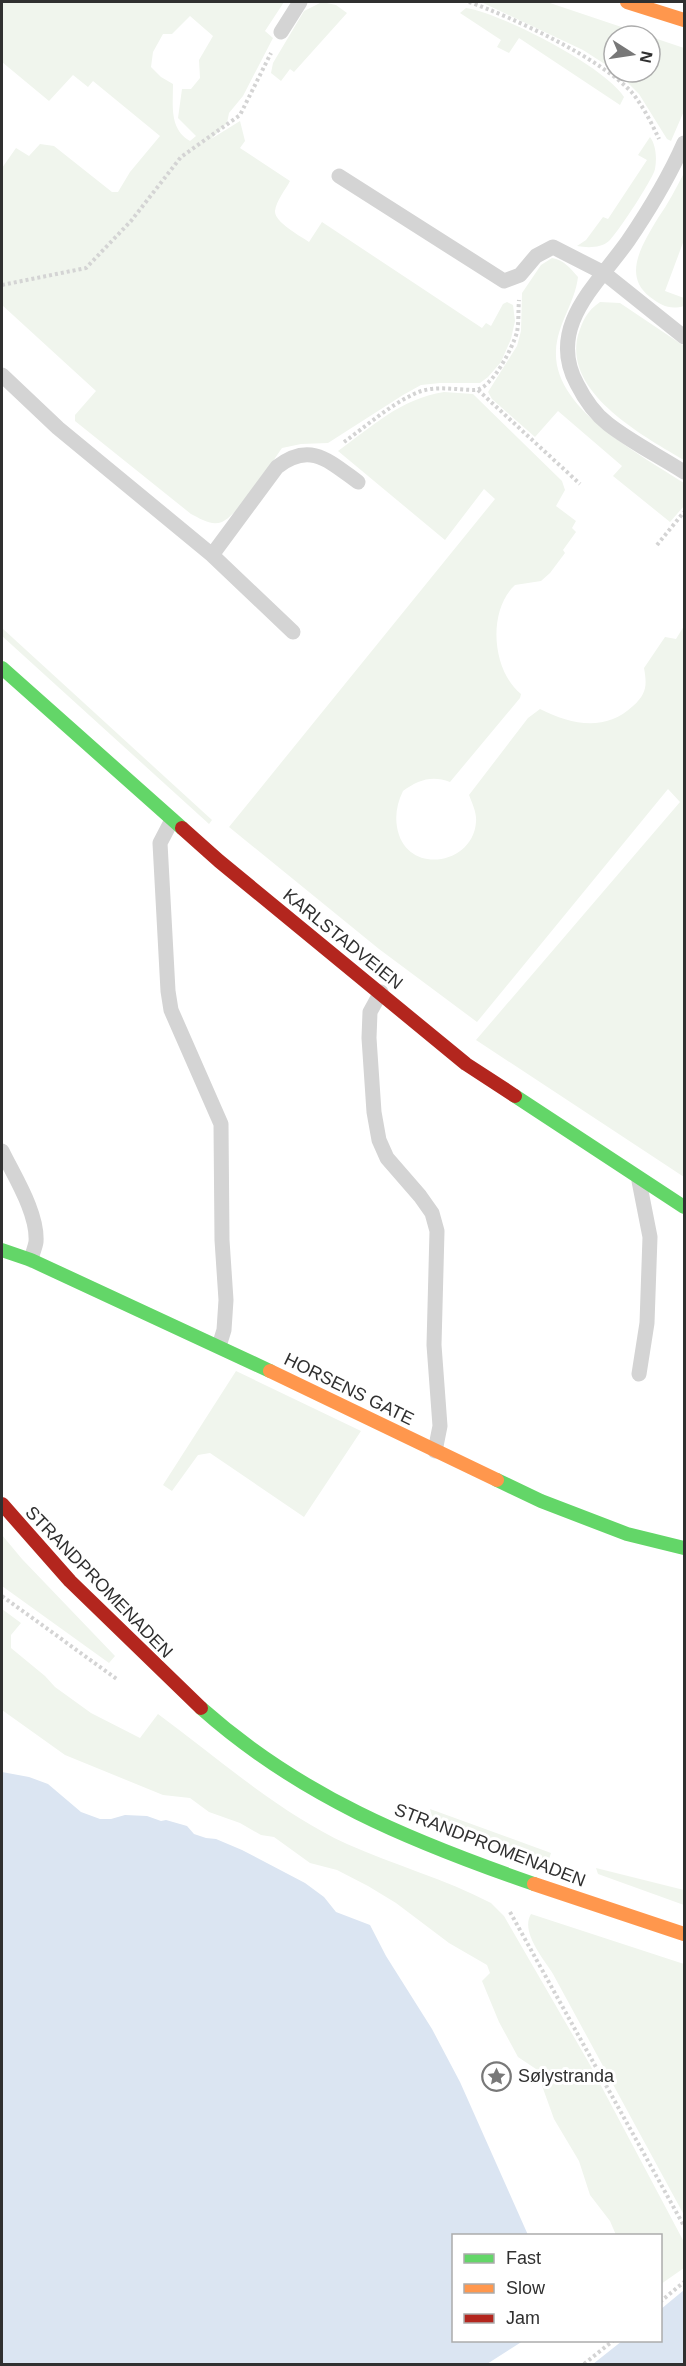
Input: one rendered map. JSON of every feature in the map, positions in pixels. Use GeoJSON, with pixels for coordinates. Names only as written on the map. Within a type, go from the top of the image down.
{"type":"FeatureCollection","features":[{"type":"Feature","properties":{"kind":"street"},"geometry":{"type":"LineString","coordinates":[[627,2],[684,20]]}},
{"type":"Feature","properties":{"kind":"street","name":"KARLSTADVEIEN"},"geometry":{"type":"LineString","coordinates":[[2,669],[219,861],[466,1064],[684,1207]]}},
{"type":"Feature","properties":{"kind":"street","name":"HORSENS GATE"},"geometry":{"type":"LineString","coordinates":[[2,1250],[31,1260],[219,1346],[541,1501],[627,1534],[684,1548]]}},
{"type":"Feature","properties":{"kind":"street","name":"STRANDPROMENADEN"},"geometry":{"type":"LineString","coordinates":[[2,1504],[52,1563],[161,1672],[250,1747],[298,1781],[407,1836],[506,1873],[684,1934]]}},
{"type":"Feature","properties":{"kind":"lane"},"geometry":{"type":"LineString","coordinates":[[281,32],[300,2]]}},
{"type":"Feature","properties":{"kind":"lane"},"geometry":{"type":"LineString","coordinates":[[684,143],[678,158],[648,209],[576,311],[566,343],[569,370],[582,395],[606,423],[684,472]]}},
{"type":"Feature","properties":{"kind":"lane"},"geometry":{"type":"LineString","coordinates":[[339,176],[504,281],[520,275],[536,256],[553,247],[604,273],[683,334]]}},
{"type":"Feature","properties":{"kind":"lane"},"geometry":{"type":"LineString","coordinates":[[2,375],[58,428],[212,555],[293,632]]}},
{"type":"Feature","properties":{"kind":"lane"},"geometry":{"type":"LineString","coordinates":[[212,555],[277,467],[290,457],[324,456],[358,482]]}},
{"type":"Feature","properties":{"kind":"lane"},"geometry":{"type":"LineString","coordinates":[[172,820],[160,843],[171,1010],[221,1124],[222,1240],[226,1300],[224,1330],[219,1346]]}},
{"type":"Feature","properties":{"kind":"lane"},"geometry":{"type":"LineString","coordinates":[[381,992],[370,1012],[369,1038],[374,1112],[379,1140],[387,1158],[432,1213],[437,1231],[434,1345],[440,1426],[435,1451]]}},
{"type":"Feature","properties":{"kind":"lane"},"geometry":{"type":"LineString","coordinates":[[2,1151],[21,1184],[34,1223],[36,1242],[31,1260]]}},
{"type":"Feature","properties":{"kind":"lane"},"geometry":{"type":"LineString","coordinates":[[638,1175],[650,1237],[646,1323],[639,1374]]}},
{"type":"Feature","properties":{"kind":"path"},"geometry":{"type":"LineString","coordinates":[[469,2],[487,8],[562,45],[617,78],[634,95],[650,120],[663,148],[678,158]]}},
{"type":"Feature","properties":{"kind":"path"},"geometry":{"type":"LineString","coordinates":[[2,285],[86,268],[95,261],[131,221],[182,157],[240,115],[281,32]]}},
{"type":"Feature","properties":{"kind":"path"},"geometry":{"type":"LineString","coordinates":[[478,390],[487,385],[514,342],[518,326],[520,275]]}},
{"type":"Feature","properties":{"kind":"path"},"geometry":{"type":"LineString","coordinates":[[324,456],[412,394],[432,389],[460,387],[478,390],[580,484]]}},
{"type":"Feature","properties":{"kind":"path"},"geometry":{"type":"LineString","coordinates":[[657,545],[684,512]]}},
{"type":"Feature","properties":{"kind":"path"},"geometry":{"type":"LineString","coordinates":[[2,1596],[127,1685]]}},
{"type":"Feature","properties":{"kind":"path"},"geometry":{"type":"LineString","coordinates":[[507,1905],[513,1920],[684,2226]]}},
{"type":"Feature","properties":{"kind":"path"},"geometry":{"type":"LineString","coordinates":[[662,2300],[684,2282]]}},
{"type":"Feature","properties":{"kind":"path"},"geometry":{"type":"LineString","coordinates":[[585,2364],[612,2342]]}},
{"type":"Feature","properties":{"kind":"shaded area"},"geometry":{"type":"Polygon","coordinates":[[[2,2],[284,2],[265,31],[273,38],[243,96],[229,113],[227,123],[211,139],[240,121],[245,141],[240,148],[290,181],[277,203],[276,215],[288,228],[309,242],[322,222],[482,328],[486,323],[491,326],[503,304],[507,302],[513,305],[515,321],[511,339],[501,362],[480,383],[421,385],[328,443],[301,444],[282,448],[245,500],[222,522],[210,523],[191,514],[75,421],[75,415],[96,391],[2,305],[2,168],[16,148],[29,156],[40,144],[54,146],[112,192],[118,192],[130,172],[160,136],[93,81],[88,87],[73,75],[49,101],[2,62],[2,2]],[[190,16],[172,34],[163,34],[153,52],[151,67],[173,84],[175,123],[183,136],[190,141],[196,136],[178,118],[182,89],[191,89],[200,78],[199,60],[213,36],[190,16]]]}},
{"type":"Feature","properties":{"kind":"shaded area"},"geometry":{"type":"Polygon","coordinates":[[[322,2],[336,5],[347,13],[294,72],[290,69],[281,81],[271,73],[273,63],[304,11],[322,2]]]}},
{"type":"Feature","properties":{"kind":"shaded area"},"geometry":{"type":"Polygon","coordinates":[[[481,2],[547,2],[612,24],[602,24],[602,62],[583,50],[481,2]]]}},
{"type":"Feature","properties":{"kind":"shaded area"},"geometry":{"type":"Polygon","coordinates":[[[466,8],[482,12],[527,30],[551,43],[597,71],[602,75],[602,84],[613,85],[624,97],[620,105],[519,38],[509,53],[497,47],[501,40],[460,13],[466,8]]]}},
{"type":"Feature","properties":{"kind":"shaded area"},"geometry":{"type":"Polygon","coordinates":[[[662,41],[684,48],[684,111],[671,141],[667,139],[639,94],[629,84],[662,84],[662,41]]]}},
{"type":"Feature","properties":{"kind":"shaded area"},"geometry":{"type":"Polygon","coordinates":[[[650,137],[654,144],[655,169],[627,218],[606,243],[594,247],[577,246],[586,240],[603,217],[608,219],[647,160],[638,155],[650,137]]]}},
{"type":"Feature","properties":{"kind":"shaded area"},"geometry":{"type":"Polygon","coordinates":[[[684,173],[684,240],[665,291],[684,298],[684,306],[670,307],[654,300],[641,288],[636,269],[647,237],[684,173]]]}},
{"type":"Feature","properties":{"kind":"shaded area"},"geometry":{"type":"Polygon","coordinates":[[[552,258],[563,263],[578,277],[557,341],[559,372],[569,393],[603,429],[684,483],[684,506],[670,522],[613,476],[622,466],[558,411],[535,437],[492,399],[488,392],[517,346],[521,331],[522,293],[541,265],[552,258]]]}},
{"type":"Feature","properties":{"kind":"shaded area"},"geometry":{"type":"Polygon","coordinates":[[[600,302],[620,303],[684,346],[684,460],[648,438],[610,410],[594,394],[583,376],[577,356],[578,335],[586,316],[600,302]]]}},
{"type":"Feature","properties":{"kind":"shaded area"},"geometry":{"type":"Polygon","coordinates":[[[444,392],[473,394],[562,481],[565,490],[556,506],[576,521],[572,528],[576,532],[563,550],[565,553],[550,573],[541,581],[515,585],[506,596],[500,610],[497,625],[499,656],[511,684],[521,694],[520,698],[450,782],[437,779],[425,780],[403,791],[397,809],[397,827],[403,843],[412,853],[425,859],[452,856],[464,848],[472,837],[476,822],[469,795],[528,718],[540,709],[564,719],[588,723],[600,723],[622,714],[638,701],[643,693],[646,684],[644,668],[665,637],[676,639],[684,626],[684,1177],[476,1040],[680,802],[668,789],[477,1022],[379,949],[229,827],[495,499],[484,489],[445,540],[338,451],[400,407],[444,392]]]}},
{"type":"Feature","properties":{"kind":"shaded area"},"geometry":{"type":"Polygon","coordinates":[[[2,628],[212,820],[209,824],[2,636],[2,628]]]}},
{"type":"Feature","properties":{"kind":"shaded area"},"geometry":{"type":"Polygon","coordinates":[[[236,1371],[361,1431],[304,1517],[210,1453],[198,1455],[172,1491],[163,1485],[236,1371]]]}},
{"type":"Feature","properties":{"kind":"shaded area"},"geometry":{"type":"Polygon","coordinates":[[[2,1535],[115,1656],[109,1663],[2,1586],[2,1535]]]}},
{"type":"Feature","properties":{"kind":"shaded area"},"geometry":{"type":"Polygon","coordinates":[[[2,1609],[21,1623],[11,1635],[11,1648],[55,1687],[91,1713],[140,1738],[158,1714],[297,1817],[365,1852],[491,1903],[504,1916],[589,2063],[684,2242],[684,2268],[662,2283],[662,2234],[616,2234],[610,2221],[590,2195],[579,2161],[554,2119],[536,2069],[518,2057],[499,2022],[482,1981],[490,1973],[487,1965],[449,1943],[396,1903],[368,1886],[337,1870],[310,1863],[274,1837],[261,1835],[240,1823],[209,1812],[190,1798],[163,1795],[65,1755],[2,1710],[2,1609]]]}},
{"type":"Feature","properties":{"kind":"shaded area"},"geometry":{"type":"Polygon","coordinates":[[[2,1772],[29,1777],[48,1784],[81,1812],[100,1819],[125,1815],[147,1816],[187,1826],[194,1834],[216,1839],[242,1850],[305,1883],[324,1897],[336,1912],[370,1925],[386,1956],[432,2029],[460,2082],[528,2234],[452,2234],[452,2342],[521,2342],[487,2364],[2,2364],[2,1772]]]}},
{"type":"Feature","properties":{"kind":"shaded area"},"geometry":{"type":"Polygon","coordinates":[[[430,1809],[551,1853],[547,1865],[442,1827],[433,1820],[430,1809]]]}},
{"type":"Feature","properties":{"kind":"shaded area"},"geometry":{"type":"Polygon","coordinates":[[[596,1868],[684,1890],[684,1905],[598,1874],[596,1868]]]}},
{"type":"Feature","properties":{"kind":"shaded area"},"geometry":{"type":"Polygon","coordinates":[[[531,1914],[684,1964],[684,2215],[553,1974],[534,1945],[528,1921],[531,1914]]]}},
{"type":"Feature","properties":{"kind":"shaded area"},"geometry":{"type":"Polygon","coordinates":[[[684,2290],[684,2364],[593,2364],[621,2342],[662,2342],[662,2308],[684,2290]]]}},
{"type":"Feature","properties":{"kind":"traffic: fast"},"geometry":{"type":"LineString","coordinates":[[2,668],[182,828]]}},
{"type":"Feature","properties":{"kind":"traffic: fast"},"geometry":{"type":"LineString","coordinates":[[515,1096],[684,1207]]}},
{"type":"Feature","properties":{"kind":"traffic: fast"},"geometry":{"type":"LineString","coordinates":[[2,1250],[31,1260],[270,1371]]}},
{"type":"Feature","properties":{"kind":"traffic: fast"},"geometry":{"type":"LineString","coordinates":[[497,1480],[541,1501],[627,1534],[684,1548]]}},
{"type":"Feature","properties":{"kind":"traffic: fast"},"geometry":{"type":"LineString","coordinates":[[201,1708],[277,1767],[358,1813],[444,1851],[534,1884]]}},
{"type":"Feature","properties":{"kind":"traffic: slow"},"geometry":{"type":"LineString","coordinates":[[627,2],[684,20]]}},
{"type":"Feature","properties":{"kind":"traffic: slow"},"geometry":{"type":"LineString","coordinates":[[270,1371],[497,1480]]}},
{"type":"Feature","properties":{"kind":"traffic: slow"},"geometry":{"type":"LineString","coordinates":[[534,1884],[684,1934]]}},
{"type":"Feature","properties":{"kind":"traffic: jam"},"geometry":{"type":"LineString","coordinates":[[182,828],[466,1064],[515,1096]]}},
{"type":"Feature","properties":{"kind":"traffic: jam"},"geometry":{"type":"LineString","coordinates":[[2,1504],[70,1581],[201,1708]]}},
{"type":"Feature","properties":{"kind":"place","name":"Sølystranda"},"geometry":{"type":"Point","coordinates":[497,2076]}}]}
